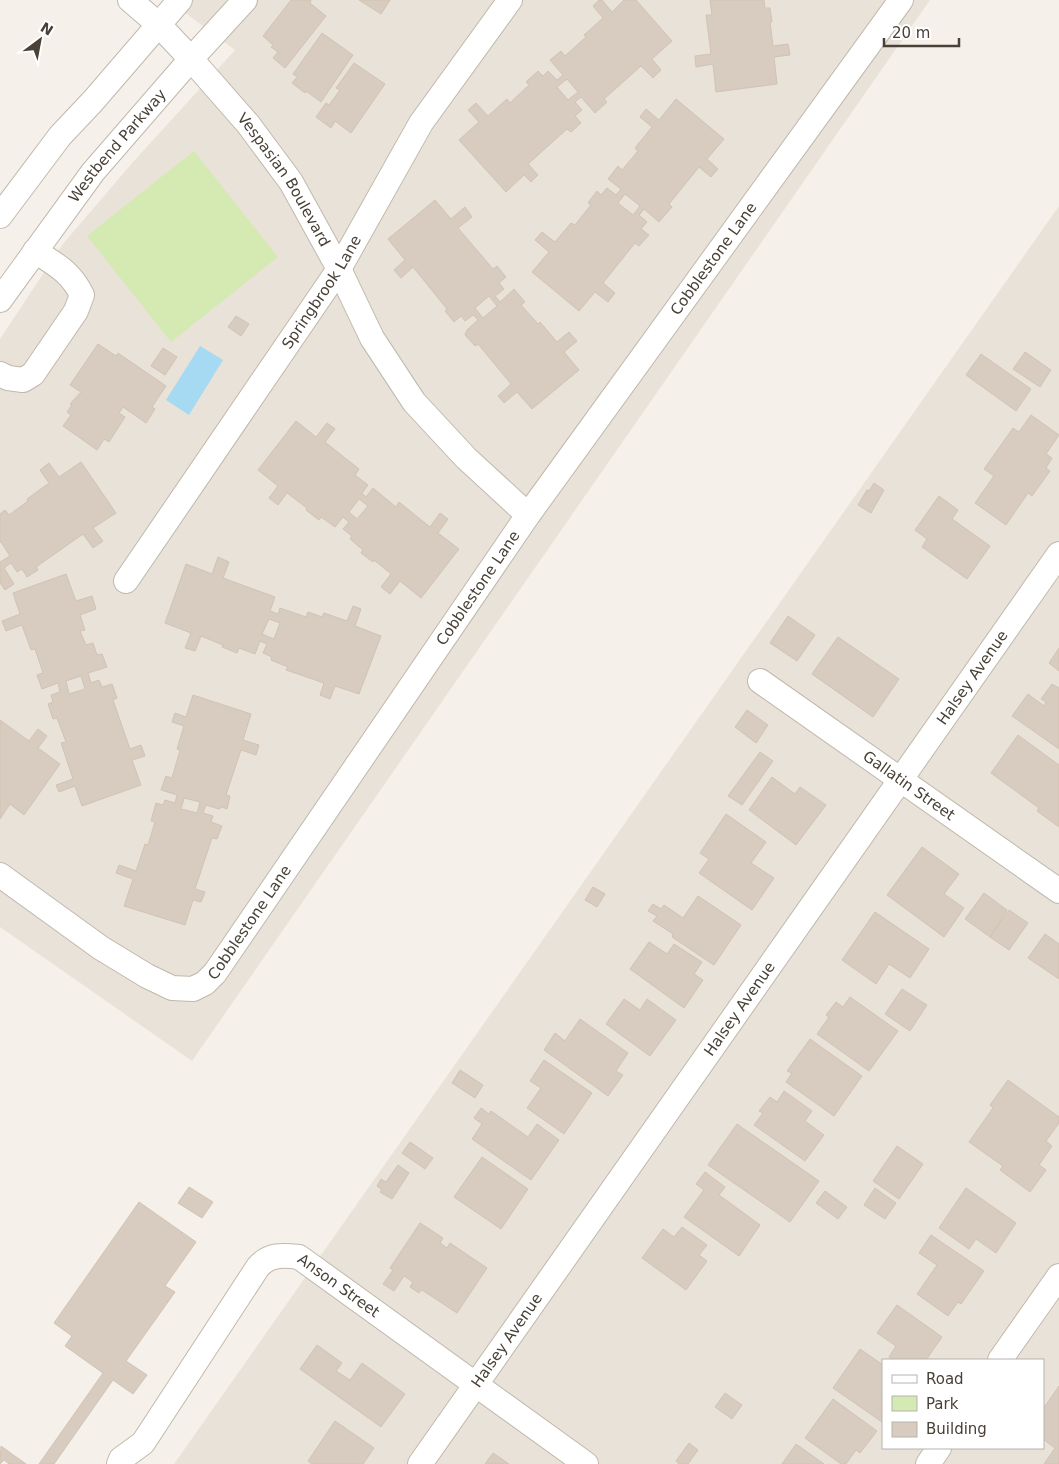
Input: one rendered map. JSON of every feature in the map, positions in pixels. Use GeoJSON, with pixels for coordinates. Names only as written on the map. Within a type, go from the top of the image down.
{"type":"FeatureCollection","features":[{"type":"Feature","properties":{"kind":"street","name":"Vespasian Boulevard"},"geometry":{"type":"LineString","coordinates":[[130,0],[159,25],[191,59],[248,124],[291,182],[339,269],[372,338],[414,402],[466,458],[528,515]]}},
{"type":"Feature","properties":{"kind":"street"},"geometry":{"type":"LineString","coordinates":[[0,216],[60,136],[93,101],[180,0]]}},
{"type":"Feature","properties":{"kind":"street","name":"Westbend Parkway"},"geometry":{"type":"LineString","coordinates":[[0,300],[94,172],[191,59],[245,0]]}},
{"type":"Feature","properties":{"kind":"street","name":"Springbrook Lane"},"geometry":{"type":"LineString","coordinates":[[126,581],[339,269],[421,123],[510,0]]}},
{"type":"Feature","properties":{"kind":"street","name":"Cobblestone Lane"},"geometry":{"type":"LineString","coordinates":[[0,875],[101,948],[147,976],[172,988],[193,989],[205,983],[215,973],[274,889],[528,515],[900,1]]}},
{"type":"Feature","properties":{"kind":"street"},"geometry":{"type":"LineString","coordinates":[[0,374],[8,378],[23,380],[33,374],[76,311],[82,295],[75,281],[35,251]]}},
{"type":"Feature","properties":{"kind":"street","name":"Halsey Avenue"},"geometry":{"type":"LineString","coordinates":[[420,1464],[1059,554]]}},
{"type":"Feature","properties":{"kind":"street","name":"Gallatin Street"},"geometry":{"type":"LineString","coordinates":[[760,681],[1059,891]]}},
{"type":"Feature","properties":{"kind":"street","name":"Anson Street"},"geometry":{"type":"LineString","coordinates":[[119,1464],[121,1459],[143,1443],[258,1267],[268,1259],[278,1256],[299,1257],[586,1464]]}},
{"type":"Feature","properties":{"kind":"street"},"geometry":{"type":"LineString","coordinates":[[1001,1359],[1059,1276]]}},
{"type":"Feature","properties":{"kind":"street"},"geometry":{"type":"LineString","coordinates":[[928,1464],[938,1449]]}},
{"type":"Feature","properties":{"kind":"shaded area"},"geometry":{"type":"Polygon","coordinates":[[[168,0],[930,0],[192,1061],[0,927],[0,339],[62,245],[133,162],[235,50],[168,0]]]}},
{"type":"Feature","properties":{"kind":"shaded area"},"geometry":{"type":"Polygon","coordinates":[[[1059,206],[1059,1464],[174,1464],[1059,206]]]}},
{"type":"Feature","properties":{"kind":"green space"},"geometry":{"type":"Polygon","coordinates":[[[194,151],[278,257],[171,342],[87,236],[194,151]]]}},
{"type":"Feature","properties":{"kind":"water"},"geometry":{"type":"Polygon","coordinates":[[[200,346],[223,360],[189,415],[166,400],[200,346]]]}},
{"type":"Feature","properties":{"kind":"building"},"geometry":{"type":"Polygon","coordinates":[[[291,0],[311,0],[310,3],[326,16],[285,68],[273,58],[278,52],[271,47],[273,45],[263,36],[291,0]]]}},
{"type":"Feature","properties":{"kind":"building"},"geometry":{"type":"Polygon","coordinates":[[[359,0],[390,0],[381,14],[359,0]]]}},
{"type":"Feature","properties":{"kind":"building"},"geometry":{"type":"Polygon","coordinates":[[[599,0],[602,0],[612,12],[624,0],[636,0],[672,41],[652,59],[661,70],[653,78],[641,66],[604,99],[607,102],[595,113],[581,97],[575,102],[582,110],[575,116],[581,123],[571,132],[567,129],[528,164],[538,175],[531,182],[524,175],[506,192],[459,140],[479,122],[468,110],[476,103],[488,116],[507,99],[510,103],[529,85],[526,82],[538,71],[543,76],[548,71],[557,80],[563,75],[550,60],[561,51],[565,56],[603,18],[593,6],[599,0]],[[567,79],[557,87],[568,100],[578,92],[567,79]]]}},
{"type":"Feature","properties":{"kind":"building"},"geometry":{"type":"Polygon","coordinates":[[[710,0],[764,0],[765,8],[770,8],[773,46],[788,44],[790,55],[774,57],[777,84],[716,92],[713,64],[696,67],[695,56],[711,54],[706,15],[712,15],[710,0]]]}},
{"type":"Feature","properties":{"kind":"building"},"geometry":{"type":"Polygon","coordinates":[[[322,33],[353,55],[321,102],[292,83],[297,77],[293,74],[322,33]]]}},
{"type":"Feature","properties":{"kind":"building"},"geometry":{"type":"Polygon","coordinates":[[[354,63],[385,84],[351,133],[335,121],[331,128],[316,117],[326,103],[329,105],[340,90],[336,88],[354,63]]]}},
{"type":"Feature","properties":{"kind":"building"},"geometry":{"type":"Polygon","coordinates":[[[676,99],[724,139],[707,159],[718,169],[711,177],[699,167],[669,204],[672,207],[659,222],[644,209],[639,215],[647,222],[641,229],[649,235],[639,246],[635,243],[603,283],[615,293],[608,302],[595,292],[579,311],[532,272],[549,252],[535,240],[542,232],[555,242],[571,223],[575,225],[591,205],[588,203],[597,191],[601,195],[607,188],[616,195],[621,189],[608,179],[618,166],[622,170],[638,151],[635,148],[652,127],[640,117],[646,109],[659,120],[676,99]],[[625,194],[618,203],[633,215],[640,206],[625,194]]]}},
{"type":"Feature","properties":{"kind":"building"},"geometry":{"type":"Polygon","coordinates":[[[435,200],[451,219],[465,207],[472,217],[458,228],[493,269],[497,266],[506,277],[499,283],[504,289],[495,296],[500,302],[514,289],[525,302],[521,305],[538,324],[540,322],[557,342],[569,332],[577,341],[564,352],[579,370],[532,409],[517,392],[504,403],[498,396],[511,384],[478,344],[475,346],[465,335],[467,330],[478,320],[473,315],[465,321],[461,316],[454,322],[445,311],[447,309],[413,267],[401,278],[394,270],[405,260],[388,239],[435,200]],[[489,296],[475,308],[483,318],[497,306],[489,296]]]}},
{"type":"Feature","properties":{"kind":"building"},"geometry":{"type":"Polygon","coordinates":[[[236,316],[249,324],[241,336],[228,327],[236,316]]]}},
{"type":"Feature","properties":{"kind":"building"},"geometry":{"type":"Polygon","coordinates":[[[98,344],[116,356],[118,353],[166,386],[152,407],[155,409],[146,423],[123,407],[119,413],[125,417],[109,442],[104,439],[97,450],[63,426],[71,415],[67,412],[72,405],[70,404],[81,392],[70,385],[98,344]]]}},
{"type":"Feature","properties":{"kind":"building"},"geometry":{"type":"Polygon","coordinates":[[[163,348],[177,357],[165,375],[151,366],[163,348]]]}},
{"type":"Feature","properties":{"kind":"building"},"geometry":{"type":"Polygon","coordinates":[[[1025,352],[1051,370],[1040,387],[1013,369],[1025,352]]]}},
{"type":"Feature","properties":{"kind":"building"},"geometry":{"type":"Polygon","coordinates":[[[981,354],[1031,389],[1016,411],[966,375],[981,354]]]}},
{"type":"Feature","properties":{"kind":"building"},"geometry":{"type":"Polygon","coordinates":[[[1031,415],[1059,435],[1046,454],[1052,458],[1046,468],[1050,471],[1032,496],[1028,493],[1006,525],[975,503],[994,476],[984,469],[1013,428],[1019,432],[1031,415]]]}},
{"type":"Feature","properties":{"kind":"building"},"geometry":{"type":"Polygon","coordinates":[[[296,421],[316,437],[327,423],[335,429],[325,442],[359,469],[355,475],[368,485],[362,493],[366,497],[373,488],[396,507],[399,502],[430,527],[440,513],[448,519],[438,533],[459,549],[421,598],[400,581],[390,594],[381,587],[391,574],[374,560],[373,562],[361,553],[363,550],[350,539],[352,536],[343,529],[349,522],[343,517],[335,527],[321,517],[319,520],[287,493],[278,505],[269,498],[278,486],[258,470],[296,421]],[[359,499],[349,512],[357,519],[368,506],[359,499]]]}},
{"type":"Feature","properties":{"kind":"building"},"geometry":{"type":"Polygon","coordinates":[[[81,462],[116,513],[93,528],[103,541],[93,548],[83,534],[36,567],[38,570],[27,577],[22,569],[17,572],[11,563],[4,568],[14,584],[5,590],[0,583],[0,562],[10,556],[0,542],[0,514],[5,510],[9,515],[49,483],[40,470],[49,463],[59,477],[81,462]]]}},
{"type":"Feature","properties":{"kind":"building"},"geometry":{"type":"Polygon","coordinates":[[[874,483],[884,490],[871,513],[858,505],[867,490],[869,491],[874,483]]]}},
{"type":"Feature","properties":{"kind":"building"},"geometry":{"type":"Polygon","coordinates":[[[939,496],[958,510],[952,519],[990,546],[967,579],[922,547],[927,539],[915,530],[939,496]]]}},
{"type":"Feature","properties":{"kind":"building"},"geometry":{"type":"Polygon","coordinates":[[[218,557],[229,562],[223,578],[275,597],[270,611],[278,614],[280,608],[306,617],[308,612],[322,617],[324,613],[347,621],[353,606],[361,609],[355,626],[381,636],[359,694],[335,686],[330,699],[320,695],[324,683],[286,670],[288,667],[271,660],[272,657],[263,653],[267,644],[260,641],[255,654],[239,648],[237,653],[201,636],[195,651],[185,648],[191,633],[165,623],[186,564],[212,574],[218,557]],[[269,619],[262,634],[274,639],[280,623],[269,619]]]}},
{"type":"Feature","properties":{"kind":"building"},"geometry":{"type":"Polygon","coordinates":[[[66,574],[76,601],[92,596],[96,609],[80,615],[85,630],[80,631],[86,645],[93,643],[97,655],[102,654],[107,667],[88,673],[91,683],[99,680],[102,687],[112,684],[117,698],[113,700],[130,749],[141,745],[145,756],[132,760],[141,785],[82,806],[75,786],[59,792],[56,785],[73,779],[61,743],[66,742],[57,718],[53,719],[48,704],[53,702],[51,695],[60,692],[58,683],[42,689],[37,675],[43,673],[35,649],[31,650],[22,625],[6,631],[2,621],[20,614],[13,593],[66,574]],[[81,676],[66,681],[69,694],[85,689],[81,676]]]}},
{"type":"Feature","properties":{"kind":"building"},"geometry":{"type":"Polygon","coordinates":[[[788,616],[815,635],[797,661],[770,643],[788,616]]]}},
{"type":"Feature","properties":{"kind":"building"},"geometry":{"type":"Polygon","coordinates":[[[838,637],[899,679],[873,717],[812,674],[838,637]]]}},
{"type":"Feature","properties":{"kind":"building"},"geometry":{"type":"Polygon","coordinates":[[[1059,648],[1059,671],[1049,663],[1059,648]]]}},
{"type":"Feature","properties":{"kind":"building"},"geometry":{"type":"Polygon","coordinates":[[[1052,684],[1059,688],[1059,749],[1012,716],[1028,694],[1044,706],[1046,702],[1041,699],[1052,684]]]}},
{"type":"Feature","properties":{"kind":"building"},"geometry":{"type":"Polygon","coordinates":[[[193,695],[251,714],[243,740],[259,745],[256,755],[241,750],[226,795],[230,796],[227,809],[206,805],[203,813],[213,816],[211,822],[222,826],[217,839],[212,838],[195,889],[205,892],[201,902],[193,900],[185,925],[124,906],[133,879],[116,873],[119,865],[136,871],[145,844],[148,845],[155,822],[151,821],[156,803],[163,805],[165,800],[175,803],[177,795],[161,790],[166,776],[172,778],[180,750],[177,749],[184,726],[172,722],[175,713],[186,717],[193,695]],[[184,798],[181,809],[197,813],[200,802],[184,798]]]}},
{"type":"Feature","properties":{"kind":"building"},"geometry":{"type":"Polygon","coordinates":[[[747,710],[768,725],[756,743],[735,727],[747,710]]]}},
{"type":"Feature","properties":{"kind":"building"},"geometry":{"type":"Polygon","coordinates":[[[0,720],[29,741],[38,729],[47,736],[38,748],[60,764],[24,815],[10,804],[0,819],[0,720]]]}},
{"type":"Feature","properties":{"kind":"building"},"geometry":{"type":"Polygon","coordinates":[[[1018,735],[1059,765],[1059,827],[1037,811],[1039,808],[991,773],[1018,735]]]}},
{"type":"Feature","properties":{"kind":"building"},"geometry":{"type":"Polygon","coordinates":[[[760,752],[773,761],[742,805],[728,796],[760,752]]]}},
{"type":"Feature","properties":{"kind":"building"},"geometry":{"type":"Polygon","coordinates":[[[772,777],[795,794],[800,787],[826,805],[796,845],[749,810],[772,777]]]}},
{"type":"Feature","properties":{"kind":"building"},"geometry":{"type":"Polygon","coordinates":[[[726,814],[766,842],[751,863],[774,878],[752,910],[699,873],[709,859],[700,853],[726,814]]]}},
{"type":"Feature","properties":{"kind":"building"},"geometry":{"type":"Polygon","coordinates":[[[922,847],[959,874],[944,894],[964,908],[944,937],[887,895],[922,847]]]}},
{"type":"Feature","properties":{"kind":"building"},"geometry":{"type":"Polygon","coordinates":[[[593,887],[605,894],[597,907],[585,900],[593,887]]]}},
{"type":"Feature","properties":{"kind":"building"},"geometry":{"type":"Polygon","coordinates":[[[984,893],[1007,910],[990,937],[965,919],[984,893]]]}},
{"type":"Feature","properties":{"kind":"building"},"geometry":{"type":"Polygon","coordinates":[[[698,896],[741,925],[714,965],[672,937],[673,934],[653,921],[657,916],[648,911],[653,904],[661,909],[664,905],[683,918],[698,896]]]}},
{"type":"Feature","properties":{"kind":"building"},"geometry":{"type":"Polygon","coordinates":[[[1009,910],[1028,923],[1009,950],[990,937],[1009,910]]]}},
{"type":"Feature","properties":{"kind":"building"},"geometry":{"type":"Polygon","coordinates":[[[875,912],[929,949],[910,978],[889,964],[876,984],[842,960],[875,912]]]}},
{"type":"Feature","properties":{"kind":"building"},"geometry":{"type":"Polygon","coordinates":[[[1045,934],[1059,944],[1059,979],[1028,958],[1045,934]]]}},
{"type":"Feature","properties":{"kind":"building"},"geometry":{"type":"Polygon","coordinates":[[[649,942],[667,954],[674,944],[702,962],[694,974],[703,980],[684,1008],[630,969],[649,942]]]}},
{"type":"Feature","properties":{"kind":"building"},"geometry":{"type":"Polygon","coordinates":[[[902,989],[927,1005],[910,1031],[885,1014],[902,989]]]}},
{"type":"Feature","properties":{"kind":"building"},"geometry":{"type":"Polygon","coordinates":[[[850,997],[898,1031],[869,1071],[817,1034],[829,1017],[826,1015],[836,1002],[843,1007],[850,997]]]}},
{"type":"Feature","properties":{"kind":"building"},"geometry":{"type":"Polygon","coordinates":[[[624,999],[640,1010],[647,999],[676,1020],[650,1056],[606,1024],[624,999]]]}},
{"type":"Feature","properties":{"kind":"building"},"geometry":{"type":"Polygon","coordinates":[[[580,1019],[628,1053],[616,1071],[623,1075],[608,1096],[544,1050],[555,1033],[565,1041],[580,1019]]]}},
{"type":"Feature","properties":{"kind":"building"},"geometry":{"type":"Polygon","coordinates":[[[810,1039],[862,1076],[834,1116],[786,1082],[792,1073],[787,1071],[810,1039]]]}},
{"type":"Feature","properties":{"kind":"building"},"geometry":{"type":"Polygon","coordinates":[[[544,1060],[592,1093],[564,1134],[527,1108],[541,1088],[530,1081],[544,1060]]]}},
{"type":"Feature","properties":{"kind":"building"},"geometry":{"type":"Polygon","coordinates":[[[460,1070],[483,1085],[475,1098],[452,1083],[460,1070]]]}},
{"type":"Feature","properties":{"kind":"building"},"geometry":{"type":"Polygon","coordinates":[[[1008,1080],[1059,1117],[1059,1123],[1046,1141],[1052,1146],[1039,1165],[1046,1170],[1030,1192],[1000,1170],[1003,1166],[969,1142],[993,1108],[990,1105],[1008,1080]]]}},
{"type":"Feature","properties":{"kind":"building"},"geometry":{"type":"Polygon","coordinates":[[[784,1091],[812,1111],[805,1121],[824,1135],[805,1161],[754,1125],[763,1113],[759,1111],[770,1097],[777,1102],[784,1091]]]}},
{"type":"Feature","properties":{"kind":"building"},"geometry":{"type":"Polygon","coordinates":[[[481,1108],[489,1114],[491,1111],[528,1137],[537,1124],[559,1140],[531,1180],[472,1139],[482,1124],[474,1118],[481,1108]]]}},
{"type":"Feature","properties":{"kind":"building"},"geometry":{"type":"Polygon","coordinates":[[[737,1124],[819,1181],[790,1222],[708,1165],[737,1124]]]}},
{"type":"Feature","properties":{"kind":"building"},"geometry":{"type":"Polygon","coordinates":[[[410,1142],[433,1158],[425,1169],[402,1153],[410,1142]]]}},
{"type":"Feature","properties":{"kind":"building"},"geometry":{"type":"Polygon","coordinates":[[[897,1146],[923,1164],[899,1199],[873,1181],[897,1146]]]}},
{"type":"Feature","properties":{"kind":"building"},"geometry":{"type":"Polygon","coordinates":[[[482,1157],[528,1189],[501,1229],[454,1197],[482,1157]]]}},
{"type":"Feature","properties":{"kind":"building"},"geometry":{"type":"Polygon","coordinates":[[[398,1165],[409,1173],[392,1199],[380,1192],[382,1190],[377,1186],[381,1179],[386,1182],[398,1165]]]}},
{"type":"Feature","properties":{"kind":"building"},"geometry":{"type":"Polygon","coordinates":[[[705,1172],[725,1187],[719,1195],[760,1225],[739,1256],[684,1217],[704,1190],[696,1184],[705,1172]]]}},
{"type":"Feature","properties":{"kind":"building"},"geometry":{"type":"Polygon","coordinates":[[[189,1187],[213,1202],[202,1218],[178,1203],[189,1187]]]}},
{"type":"Feature","properties":{"kind":"building"},"geometry":{"type":"Polygon","coordinates":[[[875,1188],[896,1203],[885,1219],[864,1205],[875,1188]]]}},
{"type":"Feature","properties":{"kind":"building"},"geometry":{"type":"Polygon","coordinates":[[[966,1188],[1016,1223],[996,1253],[976,1239],[969,1249],[939,1228],[966,1188]]]}},
{"type":"Feature","properties":{"kind":"building"},"geometry":{"type":"Polygon","coordinates":[[[825,1191],[847,1207],[838,1219],[816,1203],[825,1191]]]}},
{"type":"Feature","properties":{"kind":"building"},"geometry":{"type":"Polygon","coordinates":[[[139,1202],[196,1242],[165,1286],[175,1292],[126,1361],[147,1375],[133,1394],[113,1380],[54,1464],[39,1464],[103,1373],[65,1346],[72,1336],[54,1323],[139,1202]]]}},
{"type":"Feature","properties":{"kind":"building"},"geometry":{"type":"Polygon","coordinates":[[[420,1223],[443,1238],[440,1243],[447,1248],[450,1243],[487,1268],[457,1313],[422,1290],[419,1293],[410,1287],[413,1282],[404,1276],[394,1291],[383,1284],[393,1270],[390,1268],[420,1223]]]}},
{"type":"Feature","properties":{"kind":"building"},"geometry":{"type":"Polygon","coordinates":[[[682,1227],[707,1245],[699,1255],[707,1261],[686,1290],[642,1258],[663,1229],[674,1237],[682,1227]]]}},
{"type":"Feature","properties":{"kind":"building"},"geometry":{"type":"Polygon","coordinates":[[[931,1235],[984,1271],[961,1304],[958,1302],[948,1316],[917,1294],[937,1265],[919,1253],[931,1235]]]}},
{"type":"Feature","properties":{"kind":"building"},"geometry":{"type":"Polygon","coordinates":[[[897,1305],[942,1337],[927,1359],[892,1359],[889,1357],[896,1346],[877,1333],[897,1305]]]}},
{"type":"Feature","properties":{"kind":"building"},"geometry":{"type":"Polygon","coordinates":[[[317,1345],[342,1363],[336,1371],[350,1380],[362,1363],[405,1394],[381,1427],[300,1369],[317,1345]]]}},
{"type":"Feature","properties":{"kind":"building"},"geometry":{"type":"Polygon","coordinates":[[[860,1349],[882,1364],[882,1422],[833,1388],[860,1349]]]}},
{"type":"Feature","properties":{"kind":"building"},"geometry":{"type":"Polygon","coordinates":[[[1059,1386],[1059,1464],[1044,1464],[1055,1448],[1044,1440],[1044,1408],[1059,1386]]]}},
{"type":"Feature","properties":{"kind":"building"},"geometry":{"type":"Polygon","coordinates":[[[725,1393],[742,1405],[732,1419],[715,1407],[725,1393]]]}},
{"type":"Feature","properties":{"kind":"building"},"geometry":{"type":"Polygon","coordinates":[[[833,1399],[877,1431],[860,1453],[856,1450],[846,1464],[841,1464],[805,1438],[833,1399]]]}},
{"type":"Feature","properties":{"kind":"building"},"geometry":{"type":"Polygon","coordinates":[[[335,1421],[374,1448],[363,1464],[312,1464],[308,1461],[335,1421]]]}},
{"type":"Feature","properties":{"kind":"building"},"geometry":{"type":"Polygon","coordinates":[[[689,1443],[698,1450],[688,1464],[679,1464],[676,1461],[689,1443]]]}},
{"type":"Feature","properties":{"kind":"building"},"geometry":{"type":"Polygon","coordinates":[[[796,1444],[824,1464],[782,1464],[796,1444]]]}},
{"type":"Feature","properties":{"kind":"building"},"geometry":{"type":"Polygon","coordinates":[[[1,1446],[26,1464],[9,1464],[4,1460],[0,1464],[1,1446]]]}},
{"type":"Feature","properties":{"kind":"building"},"geometry":{"type":"Polygon","coordinates":[[[493,1453],[509,1464],[485,1464],[493,1453]]]}}]}
